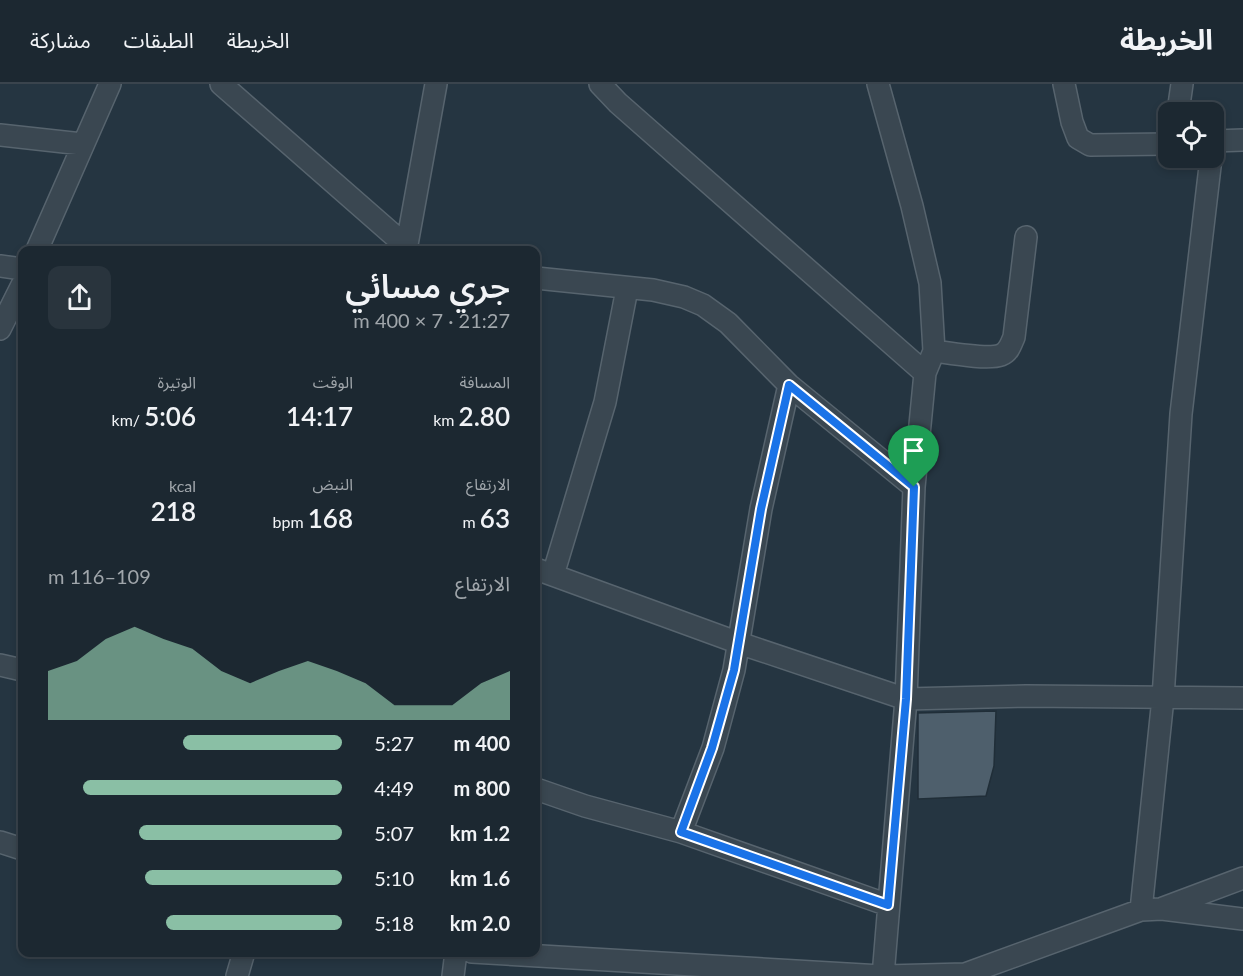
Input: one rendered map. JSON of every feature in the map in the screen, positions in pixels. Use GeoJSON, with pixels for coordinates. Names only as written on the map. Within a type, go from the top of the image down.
{"type":"FeatureCollection","features":[{"type":"Feature","properties":{"kind":"street"},"geometry":{"type":"LineString","coordinates":[[39,246],[110,84]]}},
{"type":"Feature","properties":{"kind":"street"},"geometry":{"type":"LineString","coordinates":[[221,84],[404,246]]}},
{"type":"Feature","properties":{"kind":"street"},"geometry":{"type":"LineString","coordinates":[[406,246],[436,84]]}},
{"type":"Feature","properties":{"kind":"street"},"geometry":{"type":"LineString","coordinates":[[600,84],[621,93],[925,373]]}},
{"type":"Feature","properties":{"kind":"street"},"geometry":{"type":"LineString","coordinates":[[878,84],[912,206],[930,283],[934,351],[925,373],[914,487],[906,699],[883,976]]}},
{"type":"Feature","properties":{"kind":"street"},"geometry":{"type":"LineString","coordinates":[[1064,84],[1078,138],[1090,145],[1158,144]]}},
{"type":"Feature","properties":{"kind":"street"},"geometry":{"type":"LineString","coordinates":[[1179,102],[1182,84]]}},
{"type":"Feature","properties":{"kind":"street"},"geometry":{"type":"LineString","coordinates":[[0,135],[82,144]]}},
{"type":"Feature","properties":{"kind":"street"},"geometry":{"type":"LineString","coordinates":[[1224,141],[1243,140]]}},
{"type":"Feature","properties":{"kind":"street"},"geometry":{"type":"LineString","coordinates":[[1152,909],[1181,414],[1210,168]]}},
{"type":"Feature","properties":{"kind":"street"},"geometry":{"type":"LineString","coordinates":[[934,351],[992,357],[1003,355],[1010,348],[1014,337],[1026,237]]}},
{"type":"Feature","properties":{"kind":"street"},"geometry":{"type":"LineString","coordinates":[[0,266],[18,268]]}},
{"type":"Feature","properties":{"kind":"street"},"geometry":{"type":"LineString","coordinates":[[540,278],[667,292],[703,305],[728,323],[789,385],[914,487]]}},
{"type":"Feature","properties":{"kind":"street"},"geometry":{"type":"LineString","coordinates":[[627,289],[605,402],[544,572],[739,643],[906,699],[1026,696],[1243,698]]}},
{"type":"Feature","properties":{"kind":"street"},"geometry":{"type":"LineString","coordinates":[[0,329],[18,293]]}},
{"type":"Feature","properties":{"kind":"street"},"geometry":{"type":"LineString","coordinates":[[681,832],[712,748],[734,670],[761,509],[789,385]]}},
{"type":"Feature","properties":{"kind":"street"},"geometry":{"type":"LineString","coordinates":[[0,665],[18,669]]}},
{"type":"Feature","properties":{"kind":"street"},"geometry":{"type":"LineString","coordinates":[[540,790],[585,806],[681,832],[888,905]]}},
{"type":"Feature","properties":{"kind":"street"},"geometry":{"type":"LineString","coordinates":[[0,842],[18,848]]}},
{"type":"Feature","properties":{"kind":"street"},"geometry":{"type":"LineString","coordinates":[[540,956],[807,974],[965,975],[1243,878]]}},
{"type":"Feature","properties":{"kind":"street"},"geometry":{"type":"LineString","coordinates":[[1152,909],[1243,919]]}},
{"type":"Feature","properties":{"kind":"street"},"geometry":{"type":"LineString","coordinates":[[237,976],[243,957]]}},
{"type":"Feature","properties":{"kind":"street"},"geometry":{"type":"LineString","coordinates":[[453,976],[455,957]]}},
{"type":"Feature","properties":{"kind":"building"},"geometry":{"type":"Polygon","coordinates":[[[996,711],[994,766],[986,796],[918,799],[918,713],[996,711]]]}},
{"type":"Feature","properties":{"kind":"route"},"geometry":{"type":"LineString","coordinates":[[789,385],[914,487],[906,699],[888,905],[681,832],[712,748],[734,670],[761,509],[789,385]]}}]}
